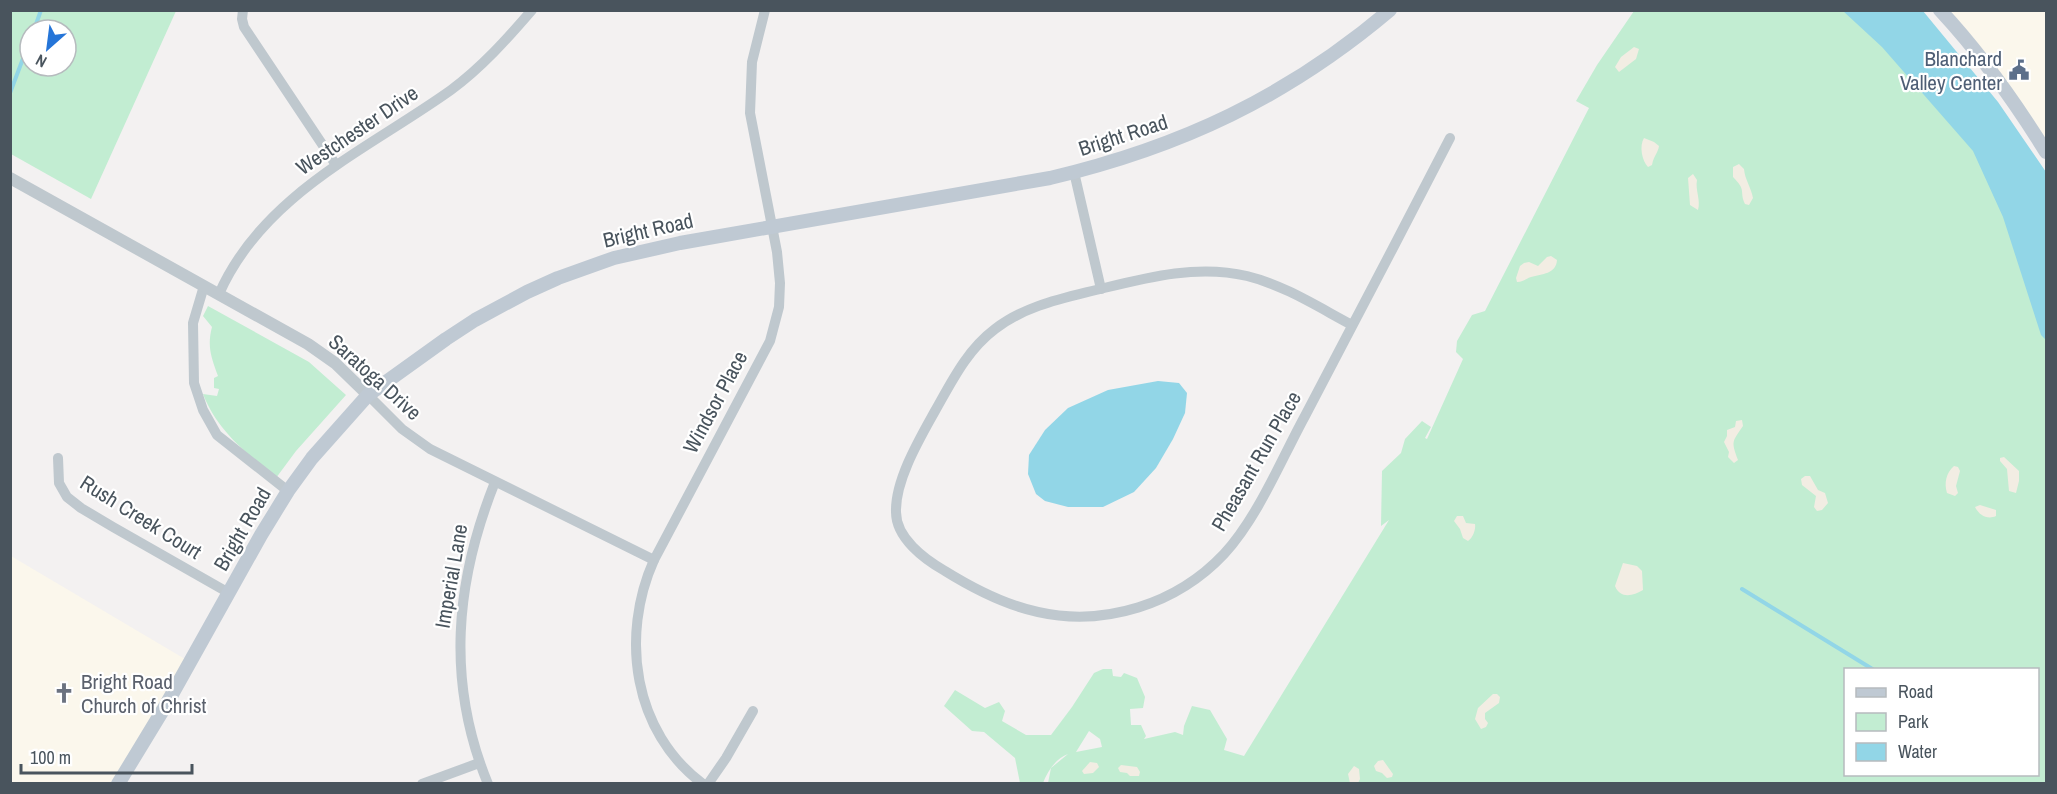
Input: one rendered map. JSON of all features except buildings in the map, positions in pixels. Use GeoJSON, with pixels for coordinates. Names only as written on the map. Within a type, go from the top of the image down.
{"type":"FeatureCollection","features":[{"type":"Feature","properties":{"kind":"main road","name":"Bright Road"},"geometry":{"type":"LineString","coordinates":[[118,783],[154,725],[288,491],[368,395],[475,320],[558,278],[638,252],[991,189],[1074,172],[1157,148],[1250,106],[1338,52],[1390,10]]}},
{"type":"Feature","properties":{"kind":"main road"},"geometry":{"type":"LineString","coordinates":[[1940,10],[1969,42],[2001,84],[2046,152]]}},
{"type":"Feature","properties":{"kind":"street"},"geometry":{"type":"LineString","coordinates":[[243,10],[242,19],[249,34],[336,165]]}},
{"type":"Feature","properties":{"kind":"street","name":"Westchester Drive"},"geometry":{"type":"LineString","coordinates":[[219,294],[242,254],[274,214],[336,165],[418,112],[472,73],[532,10]]}},
{"type":"Feature","properties":{"kind":"street","name":"Windsor Place"},"geometry":{"type":"LineString","coordinates":[[703,783],[683,767],[654,728],[641,688],[636,655],[636,621],[643,589],[654,560],[770,341],[775,324],[780,298],[777,252],[750,113],[753,62],[765,10]]}},
{"type":"Feature","properties":{"kind":"street","name":"Pheasant Run Place"},"geometry":{"type":"LineString","coordinates":[[1352,326],[1277,286],[1228,273],[1178,273],[1045,303],[993,330],[975,348],[955,375],[902,480],[896,505],[897,522],[903,535],[913,547],[932,563],[961,581],[1006,603],[1055,615],[1105,615],[1138,608],[1184,587],[1223,555],[1252,514],[1352,326],[1450,138]]}},
{"type":"Feature","properties":{"kind":"street"},"geometry":{"type":"LineString","coordinates":[[1074,172],[1101,289]]}},
{"type":"Feature","properties":{"kind":"street","name":"Saratoga Drive"},"geometry":{"type":"LineString","coordinates":[[12,179],[322,353],[415,440],[452,461],[654,560]]}},
{"type":"Feature","properties":{"kind":"street"},"geometry":{"type":"LineString","coordinates":[[204,286],[193,323],[194,383],[203,410],[217,435],[288,491]]}},
{"type":"Feature","properties":{"kind":"street","name":"Rush Creek Court"},"geometry":{"type":"LineString","coordinates":[[58,458],[58,483],[67,497],[97,518],[229,592]]}},
{"type":"Feature","properties":{"kind":"street","name":"Imperial Lane"},"geometry":{"type":"LineString","coordinates":[[488,783],[479,764],[471,737],[463,698],[459,645],[461,616],[474,542],[495,482]]}},
{"type":"Feature","properties":{"kind":"street"},"geometry":{"type":"LineString","coordinates":[[708,783],[726,758],[753,711]]}},
{"type":"Feature","properties":{"kind":"street"},"geometry":{"type":"LineString","coordinates":[[422,783],[479,764]]}},
{"type":"Feature","properties":{"kind":"shaded area","name":"Blanchard Valley Center"},"geometry":{"type":"Polygon","coordinates":[[[1940,11],[2046,11],[2046,152],[1940,11]]]}},
{"type":"Feature","properties":{"kind":"shaded area"},"geometry":{"type":"Polygon","coordinates":[[[11,556],[190,662],[118,783],[11,784],[11,556]]]}},
{"type":"Feature","properties":{"kind":"green space"},"geometry":{"type":"Polygon","coordinates":[[[11,10],[176,11],[91,199],[11,154],[11,10]]]}},
{"type":"Feature","properties":{"kind":"green space"},"geometry":{"type":"Polygon","coordinates":[[[1634,11],[1875,11],[2006,155],[2046,265],[2046,783],[1048,783],[1051,768],[1043,783],[1020,783],[1015,758],[984,732],[972,731],[944,706],[955,690],[985,708],[999,702],[1005,711],[1002,721],[1026,735],[1051,735],[1094,673],[1103,669],[1112,669],[1113,676],[1121,677],[1124,673],[1137,678],[1145,697],[1143,708],[1130,709],[1131,725],[1141,725],[1146,736],[1144,739],[1175,732],[1183,735],[1192,706],[1210,710],[1227,739],[1224,750],[1244,756],[1389,520],[1381,526],[1382,471],[1401,453],[1405,439],[1422,421],[1431,427],[1425,438],[1427,439],[1463,359],[1456,352],[1457,341],[1472,315],[1485,311],[1589,108],[1576,101],[1597,65],[1634,11]],[[1089,731],[1076,752],[1102,747],[1100,739],[1089,731]]]}},
{"type":"Feature","properties":{"kind":"green space"},"geometry":{"type":"Polygon","coordinates":[[[208,306],[309,362],[346,395],[296,451],[276,478],[225,430],[203,394],[217,396],[219,389],[214,388],[214,378],[218,376],[210,352],[212,327],[203,316],[208,306]]]}},
{"type":"Feature","properties":{"kind":"sand"},"geometry":{"type":"Polygon","coordinates":[[[1634,47],[1639,49],[1636,59],[1619,72],[1615,67],[1621,57],[1634,47]]]}},
{"type":"Feature","properties":{"kind":"sand"},"geometry":{"type":"Polygon","coordinates":[[[1644,138],[1659,146],[1652,165],[1648,167],[1642,153],[1644,138]]]}},
{"type":"Feature","properties":{"kind":"sand"},"geometry":{"type":"Polygon","coordinates":[[[1739,164],[1744,169],[1753,198],[1749,205],[1745,204],[1741,188],[1733,177],[1733,167],[1739,164]]]}},
{"type":"Feature","properties":{"kind":"sand"},"geometry":{"type":"Polygon","coordinates":[[[1693,174],[1697,180],[1698,210],[1690,205],[1688,178],[1693,174]]]}},
{"type":"Feature","properties":{"kind":"sand"},"geometry":{"type":"Polygon","coordinates":[[[1551,256],[1557,260],[1551,271],[1517,282],[1520,266],[1529,262],[1538,266],[1551,256]]]}},
{"type":"Feature","properties":{"kind":"sand"},"geometry":{"type":"Polygon","coordinates":[[[1742,420],[1743,426],[1734,442],[1738,460],[1734,463],[1728,457],[1729,452],[1724,442],[1727,430],[1735,427],[1736,421],[1742,420]]]}},
{"type":"Feature","properties":{"kind":"sand"},"geometry":{"type":"Polygon","coordinates":[[[2004,457],[2019,471],[2016,493],[2009,491],[2007,469],[2000,461],[2000,458],[2004,457]]]}},
{"type":"Feature","properties":{"kind":"sand"},"geometry":{"type":"Polygon","coordinates":[[[1954,466],[1960,471],[1956,486],[1958,493],[1955,496],[1947,493],[1946,486],[1947,475],[1954,466]]]}},
{"type":"Feature","properties":{"kind":"sand"},"geometry":{"type":"Polygon","coordinates":[[[1810,476],[1818,490],[1825,493],[1828,503],[1822,510],[1817,511],[1814,507],[1816,496],[1802,485],[1801,479],[1810,476]]]}},
{"type":"Feature","properties":{"kind":"sand"},"geometry":{"type":"Polygon","coordinates":[[[1980,505],[1996,510],[1996,516],[1986,517],[1981,514],[1975,507],[1980,505]]]}},
{"type":"Feature","properties":{"kind":"sand"},"geometry":{"type":"Polygon","coordinates":[[[1457,516],[1463,516],[1466,523],[1475,524],[1474,533],[1468,541],[1463,538],[1454,521],[1457,516]]]}},
{"type":"Feature","properties":{"kind":"sand"},"geometry":{"type":"Polygon","coordinates":[[[1623,563],[1637,566],[1642,571],[1643,590],[1635,594],[1623,595],[1617,590],[1615,586],[1623,563]]]}},
{"type":"Feature","properties":{"kind":"sand"},"geometry":{"type":"Polygon","coordinates":[[[1493,694],[1500,697],[1499,703],[1485,713],[1488,723],[1481,729],[1475,719],[1478,708],[1493,694]]]}},
{"type":"Feature","properties":{"kind":"sand"},"geometry":{"type":"Polygon","coordinates":[[[1383,760],[1393,774],[1392,777],[1387,778],[1376,771],[1374,766],[1378,761],[1383,760]]]}},
{"type":"Feature","properties":{"kind":"sand"},"geometry":{"type":"Polygon","coordinates":[[[1090,762],[1097,763],[1099,767],[1093,773],[1084,774],[1082,771],[1090,762]]]}},
{"type":"Feature","properties":{"kind":"sand"},"geometry":{"type":"Polygon","coordinates":[[[1121,765],[1137,767],[1140,772],[1139,776],[1130,776],[1120,772],[1118,768],[1121,765]]]}},
{"type":"Feature","properties":{"kind":"sand"},"geometry":{"type":"Polygon","coordinates":[[[1354,766],[1359,769],[1360,779],[1358,783],[1350,783],[1348,774],[1354,766]]]}},
{"type":"Feature","properties":{"kind":"water"},"geometry":{"type":"Polygon","coordinates":[[[1843,11],[1923,11],[1998,102],[2046,172],[2046,340],[2041,335],[2003,217],[1973,151],[1882,47],[1843,11]]]}},
{"type":"Feature","properties":{"kind":"water"},"geometry":{"type":"Polygon","coordinates":[[[1158,381],[1179,383],[1187,393],[1185,413],[1156,468],[1134,492],[1103,507],[1068,507],[1045,501],[1036,494],[1028,474],[1029,455],[1045,430],[1068,408],[1108,390],[1158,381]]]}},
{"type":"Feature","properties":{"kind":"waterway"},"geometry":{"type":"LineString","coordinates":[[38,18],[41,10]]}},
{"type":"Feature","properties":{"kind":"waterway"},"geometry":{"type":"LineString","coordinates":[[10,93],[18,72]]}},
{"type":"Feature","properties":{"kind":"waterway"},"geometry":{"type":"LineString","coordinates":[[1742,589],[1871,668]]}},
{"type":"Feature","properties":{"kind":"place","name":"Blanchard Valley Center"},"geometry":{"type":"Point","coordinates":[2019,70]}},
{"type":"Feature","properties":{"kind":"place","name":"Bright Road Church of Christ"},"geometry":{"type":"Point","coordinates":[64,693]}}]}
